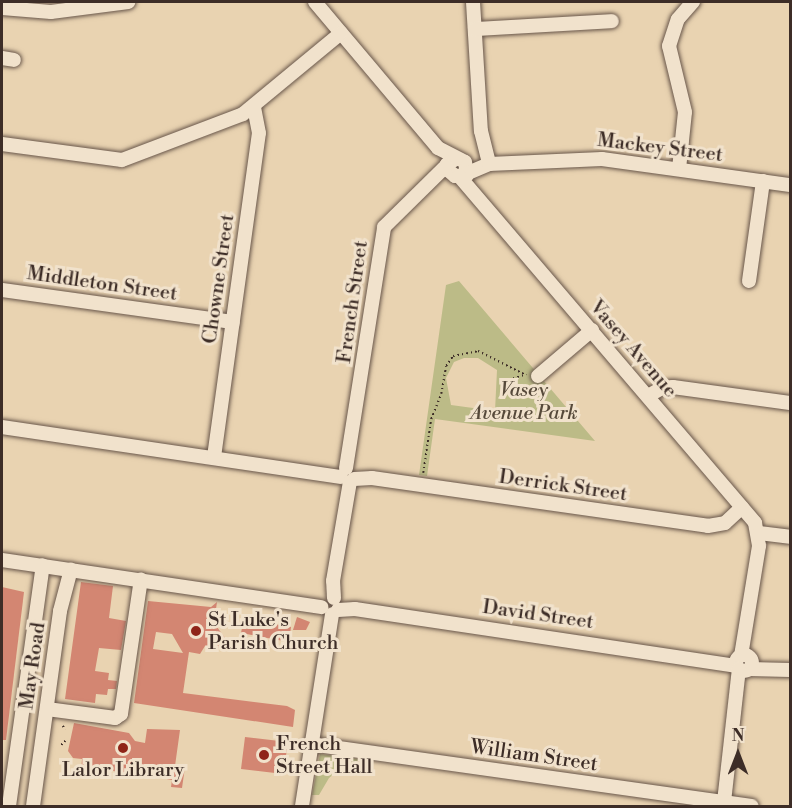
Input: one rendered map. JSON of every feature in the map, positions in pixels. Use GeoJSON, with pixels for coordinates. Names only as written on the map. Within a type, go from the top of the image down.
{"type":"FeatureCollection","features":[{"type":"Feature","properties":{"kind":"street"},"geometry":{"type":"LineString","coordinates":[[2,8],[51,12],[129,2]]}},
{"type":"Feature","properties":{"kind":"street","name":"Vasey Avenue"},"geometry":{"type":"LineString","coordinates":[[315,2],[438,148],[458,168],[474,190],[742,507],[759,533]]}},
{"type":"Feature","properties":{"kind":"street"},"geometry":{"type":"LineString","coordinates":[[473,2],[481,131],[489,164]]}},
{"type":"Feature","properties":{"kind":"street"},"geometry":{"type":"LineString","coordinates":[[679,169],[685,112],[669,46],[678,19],[693,2]]}},
{"type":"Feature","properties":{"kind":"street"},"geometry":{"type":"LineString","coordinates":[[475,29],[612,21]]}},
{"type":"Feature","properties":{"kind":"street"},"geometry":{"type":"LineString","coordinates":[[2,144],[119,160],[236,117],[254,107],[341,33]]}},
{"type":"Feature","properties":{"kind":"street","name":"Chowne Street"},"geometry":{"type":"LineString","coordinates":[[214,457],[260,128],[254,107]]}},
{"type":"Feature","properties":{"kind":"street"},"geometry":{"type":"LineString","coordinates":[[458,168],[477,149],[481,131]]}},
{"type":"Feature","properties":{"kind":"street","name":"Mackey Street"},"geometry":{"type":"LineString","coordinates":[[458,168],[489,164],[602,159],[790,185]]}},
{"type":"Feature","properties":{"kind":"street","name":"French Street"},"geometry":{"type":"LineString","coordinates":[[302,807],[384,227],[434,180],[458,168]]}},
{"type":"Feature","properties":{"kind":"street"},"geometry":{"type":"LineString","coordinates":[[749,281],[763,181]]}},
{"type":"Feature","properties":{"kind":"street","name":"Middleton Street"},"geometry":{"type":"LineString","coordinates":[[2,290],[233,322]]}},
{"type":"Feature","properties":{"kind":"street"},"geometry":{"type":"LineString","coordinates":[[531,375],[592,330]]}},
{"type":"Feature","properties":{"kind":"street"},"geometry":{"type":"LineString","coordinates":[[648,396],[673,387],[790,403]]}},
{"type":"Feature","properties":{"kind":"street","name":"Derrick Street"},"geometry":{"type":"LineString","coordinates":[[2,427],[708,526],[725,523],[742,507]]}},
{"type":"Feature","properties":{"kind":"street"},"geometry":{"type":"LineString","coordinates":[[724,802],[759,533],[790,537]]}},
{"type":"Feature","properties":{"kind":"street","name":"David Street"},"geometry":{"type":"LineString","coordinates":[[2,560],[784,669]]}},
{"type":"Feature","properties":{"kind":"street","name":"May Road"},"geometry":{"type":"LineString","coordinates":[[9,807],[43,565]]}},
{"type":"Feature","properties":{"kind":"street","name":"May Road"},"geometry":{"type":"LineString","coordinates":[[33,807],[64,591],[71,569]]}},
{"type":"Feature","properties":{"kind":"street"},"geometry":{"type":"LineString","coordinates":[[47,709],[115,718],[121,714],[141,579]]}},
{"type":"Feature","properties":{"kind":"street"},"geometry":{"type":"LineString","coordinates":[[39,588],[54,584],[64,591]]}},
{"type":"Feature","properties":{"kind":"street","name":"William Street"},"geometry":{"type":"LineString","coordinates":[[310,744],[752,807]]}},
{"type":"Feature","properties":{"kind":"street"},"geometry":{"type":"LineString","coordinates":[[14,766],[39,770]]}},
{"type":"Feature","properties":{"kind":"path"},"geometry":{"type":"LineString","coordinates":[[422,485],[431,419],[448,361],[459,353],[478,351],[531,375]]}},
{"type":"Feature","properties":{"kind":"path"},"geometry":{"type":"LineString","coordinates":[[500,382],[531,375]]}},
{"type":"Feature","properties":{"kind":"path"},"geometry":{"type":"LineString","coordinates":[[61,745],[65,741]]}},
{"type":"Feature","properties":{"kind":"green space","name":"Vasey Avenue Park"},"geometry":{"type":"Polygon","coordinates":[[[459,281],[595,441],[435,419],[427,476],[419,475],[446,285],[459,281]],[[464,358],[454,362],[446,378],[451,405],[495,411],[497,370],[478,358],[464,358]]]}},
{"type":"Feature","properties":{"kind":"green space"},"geometry":{"type":"Polygon","coordinates":[[[320,754],[358,759],[357,763],[340,769],[329,778],[319,795],[312,795],[320,754]]]}},
{"type":"Feature","properties":{"kind":"building"},"geometry":{"type":"Polygon","coordinates":[[[81,582],[113,586],[109,618],[126,621],[121,650],[99,648],[95,671],[109,673],[108,680],[117,681],[116,689],[108,689],[107,695],[96,694],[95,703],[65,699],[81,582]]]}},
{"type":"Feature","properties":{"kind":"building"},"geometry":{"type":"Polygon","coordinates":[[[2,587],[24,592],[6,740],[2,740],[2,587]]]}},
{"type":"Feature","properties":{"kind":"building"},"geometry":{"type":"Polygon","coordinates":[[[148,601],[211,607],[217,602],[214,623],[234,650],[205,646],[200,654],[189,652],[183,693],[287,706],[295,710],[293,727],[134,703],[148,601]],[[156,632],[153,649],[183,653],[172,634],[156,632]]]}},
{"type":"Feature","properties":{"kind":"building"},"geometry":{"type":"Polygon","coordinates":[[[297,617],[310,622],[306,630],[293,630],[297,617]]]}},
{"type":"Feature","properties":{"kind":"building"},"geometry":{"type":"Polygon","coordinates":[[[244,618],[291,627],[289,642],[241,633],[244,618]]]}},
{"type":"Feature","properties":{"kind":"building","name":"Lalor Library"},"geometry":{"type":"Polygon","coordinates":[[[74,723],[129,733],[135,741],[145,743],[147,729],[180,730],[175,766],[185,767],[182,788],[171,787],[172,780],[144,775],[98,769],[97,774],[81,771],[82,759],[73,758],[68,751],[74,723]]]}},
{"type":"Feature","properties":{"kind":"building","name":"French Street Hall"},"geometry":{"type":"Polygon","coordinates":[[[245,737],[288,742],[284,769],[276,768],[275,773],[241,769],[245,737]]]}},
{"type":"Feature","properties":{"kind":"place","name":"St Luke's Parish Church"},"geometry":{"type":"Point","coordinates":[196,631]}},
{"type":"Feature","properties":{"kind":"place","name":"Lalor Library"},"geometry":{"type":"Point","coordinates":[123,748]}},
{"type":"Feature","properties":{"kind":"place","name":"French Street Hall"},"geometry":{"type":"Point","coordinates":[264,755]}}]}
